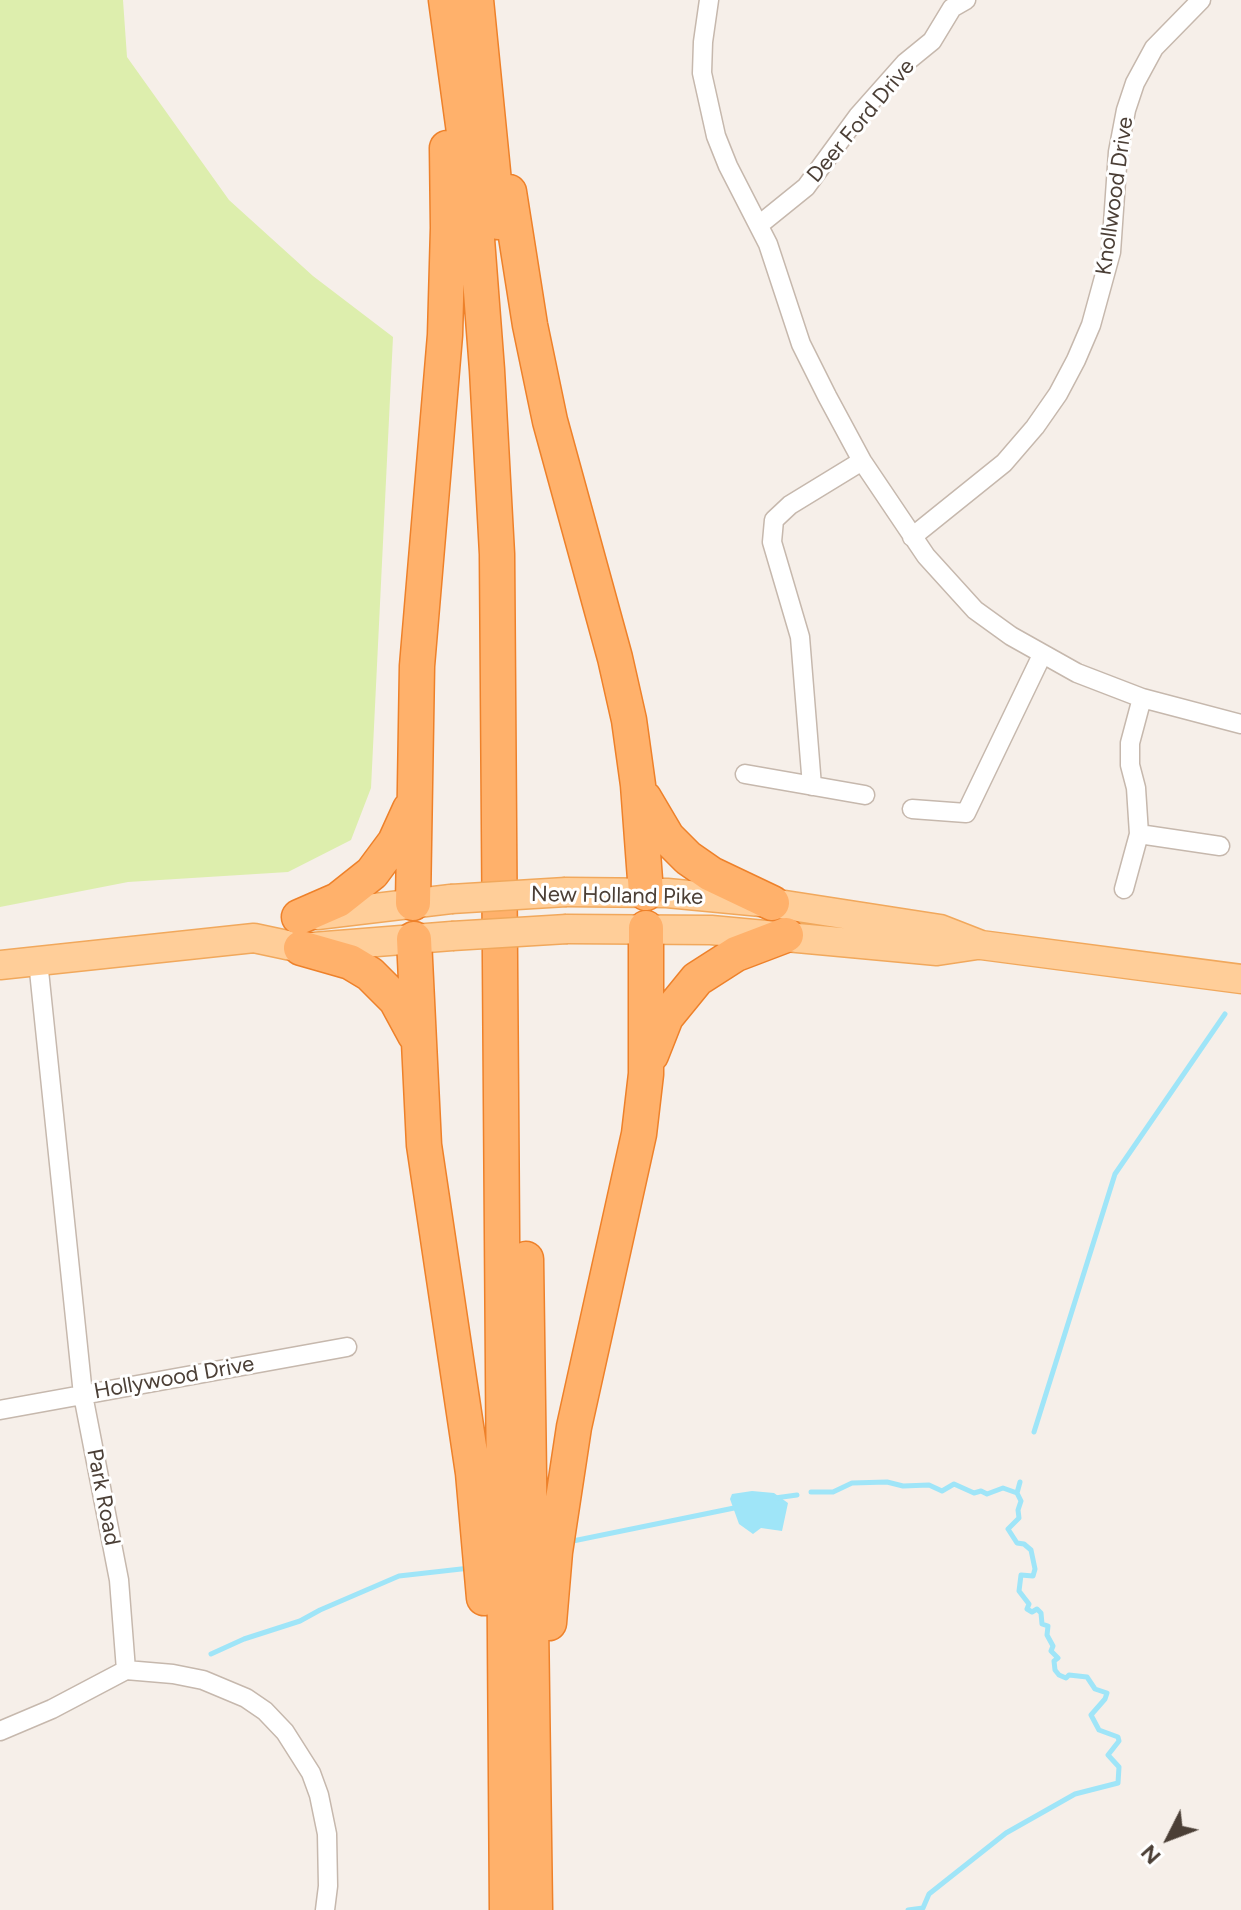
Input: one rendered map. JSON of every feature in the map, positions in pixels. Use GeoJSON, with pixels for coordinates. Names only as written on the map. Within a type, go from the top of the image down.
{"type":"FeatureCollection","features":[{"type":"Feature","properties":{"kind":"highway"},"geometry":{"type":"LineString","coordinates":[[413,903],[422,587],[447,285],[446,0]]}},
{"type":"Feature","properties":{"kind":"highway"},"geometry":{"type":"LineString","coordinates":[[446,0],[475,213],[497,554],[518,1555],[534,1790],[535,1910]]}},
{"type":"Feature","properties":{"kind":"highway"},"geometry":{"type":"LineString","coordinates":[[478,0],[502,265],[516,476],[518,1555],[507,1910]]}},
{"type":"Feature","properties":{"kind":"highway"},"geometry":{"type":"LineString","coordinates":[[478,0],[539,373],[560,464],[615,658],[629,720],[638,785],[646,893]]}},
{"type":"Feature","properties":{"kind":"highway"},"geometry":{"type":"LineString","coordinates":[[638,785],[658,825],[688,858],[711,874],[772,903]]}},
{"type":"Feature","properties":{"kind":"highway"},"geometry":{"type":"LineString","coordinates":[[414,802],[395,842],[372,873],[300,933],[379,981],[403,1011],[419,1043]]}},
{"type":"Feature","properties":{"kind":"highway"},"geometry":{"type":"LineString","coordinates":[[500,1910],[518,1555],[584,1380],[634,1161],[646,1074],[646,928]]}},
{"type":"Feature","properties":{"kind":"highway"},"geometry":{"type":"LineString","coordinates":[[646,1074],[659,1033],[686,990],[721,961],[786,935]]}},
{"type":"Feature","properties":{"kind":"highway"},"geometry":{"type":"LineString","coordinates":[[414,939],[424,1145],[473,1473],[518,1555]]}},
{"type":"Feature","properties":{"kind":"main road","name":"New Holland Pike"},"geometry":{"type":"LineString","coordinates":[[0,965],[300,933],[413,903],[566,892],[646,893],[772,903],[940,929],[981,945],[1241,979]]}},
{"type":"Feature","properties":{"kind":"main road"},"geometry":{"type":"LineString","coordinates":[[646,893],[646,928]]}},
{"type":"Feature","properties":{"kind":"main road"},"geometry":{"type":"LineString","coordinates":[[413,903],[414,939]]}},
{"type":"Feature","properties":{"kind":"main road","name":"New Holland Pike"},"geometry":{"type":"LineString","coordinates":[[300,933],[414,939],[567,929],[646,928],[786,935],[937,951],[981,945]]}},
{"type":"Feature","properties":{"kind":"street"},"geometry":{"type":"LineString","coordinates":[[709,0],[702,73],[710,118],[728,166],[776,264],[801,344],[862,461],[912,537],[975,610],[1042,655],[1077,673],[1142,698],[1241,724]]}},
{"type":"Feature","properties":{"kind":"street","name":"Knollwood Drive"},"geometry":{"type":"LineString","coordinates":[[912,537],[1004,463],[1058,394],[1091,325],[1111,252],[1118,152],[1135,83],[1154,48],[1201,0]]}},
{"type":"Feature","properties":{"kind":"street","name":"Deer Ford Drive"},"geometry":{"type":"LineString","coordinates":[[759,225],[806,187],[858,116],[905,63],[932,41],[956,3]]}},
{"type":"Feature","properties":{"kind":"street"},"geometry":{"type":"LineString","coordinates":[[812,786],[800,637],[772,542],[774,520],[790,505],[862,461]]}},
{"type":"Feature","properties":{"kind":"street"},"geometry":{"type":"LineString","coordinates":[[912,809],[966,813],[1042,655]]}},
{"type":"Feature","properties":{"kind":"street"},"geometry":{"type":"LineString","coordinates":[[1124,889],[1139,834],[1130,743],[1142,698]]}},
{"type":"Feature","properties":{"kind":"street"},"geometry":{"type":"LineString","coordinates":[[745,774],[865,795]]}},
{"type":"Feature","properties":{"kind":"street"},"geometry":{"type":"LineString","coordinates":[[1139,834],[1220,846]]}},
{"type":"Feature","properties":{"kind":"street","name":"Park Road"},"geometry":{"type":"LineString","coordinates":[[38,961],[83,1395],[119,1580],[126,1670]]}},
{"type":"Feature","properties":{"kind":"street","name":"Hollywood Drive"},"geometry":{"type":"LineString","coordinates":[[0,1410],[347,1347]]}},
{"type":"Feature","properties":{"kind":"street"},"geometry":{"type":"LineString","coordinates":[[0,1731],[52,1709],[126,1670],[173,1674],[233,1691],[265,1711],[285,1732],[311,1773],[319,1795],[329,1855],[325,1910]]}},
{"type":"Feature","properties":{"kind":"green space"},"geometry":{"type":"Polygon","coordinates":[[[0,0],[123,0],[127,57],[229,200],[313,276],[393,337],[371,788],[351,840],[288,872],[128,882],[0,907],[0,0]]]}},
{"type":"Feature","properties":{"kind":"water"},"geometry":{"type":"Polygon","coordinates":[[[752,1491],[774,1493],[788,1503],[782,1531],[761,1528],[753,1534],[739,1524],[730,1499],[732,1494],[752,1491]]]}},
{"type":"Feature","properties":{"kind":"waterway"},"geometry":{"type":"LineString","coordinates":[[1034,1432],[1115,1174],[1225,1014]]}},
{"type":"Feature","properties":{"kind":"waterway"},"geometry":{"type":"LineString","coordinates":[[811,1492],[833,1492],[852,1483],[887,1482],[903,1486],[929,1485],[942,1491],[954,1484],[974,1493],[981,1491],[987,1494],[1003,1488],[1017,1493]]}},
{"type":"Feature","properties":{"kind":"waterway"},"geometry":{"type":"LineString","coordinates":[[908,1910],[923,1908],[929,1894],[1006,1833],[1075,1794],[1118,1783],[1119,1767],[1108,1755],[1119,1741],[1118,1737],[1099,1730],[1091,1715],[1107,1693],[1095,1689],[1087,1677],[1069,1675],[1066,1678],[1059,1675],[1054,1661],[1058,1658],[1051,1651],[1053,1646],[1047,1635],[1048,1626],[1042,1624],[1041,1613],[1037,1609],[1032,1612],[1027,1609],[1029,1604],[1019,1591],[1021,1575],[1033,1576],[1035,1569],[1031,1550],[1017,1543],[1008,1529],[1019,1518],[1021,1501],[1017,1493],[1020,1482]]}},
{"type":"Feature","properties":{"kind":"waterway"},"geometry":{"type":"LineString","coordinates":[[775,1498],[797,1495]]}},
{"type":"Feature","properties":{"kind":"waterway"},"geometry":{"type":"LineString","coordinates":[[568,1542],[739,1507]]}},
{"type":"Feature","properties":{"kind":"waterway"},"geometry":{"type":"LineString","coordinates":[[211,1654],[244,1639],[300,1621],[399,1576],[470,1568]]}}]}
